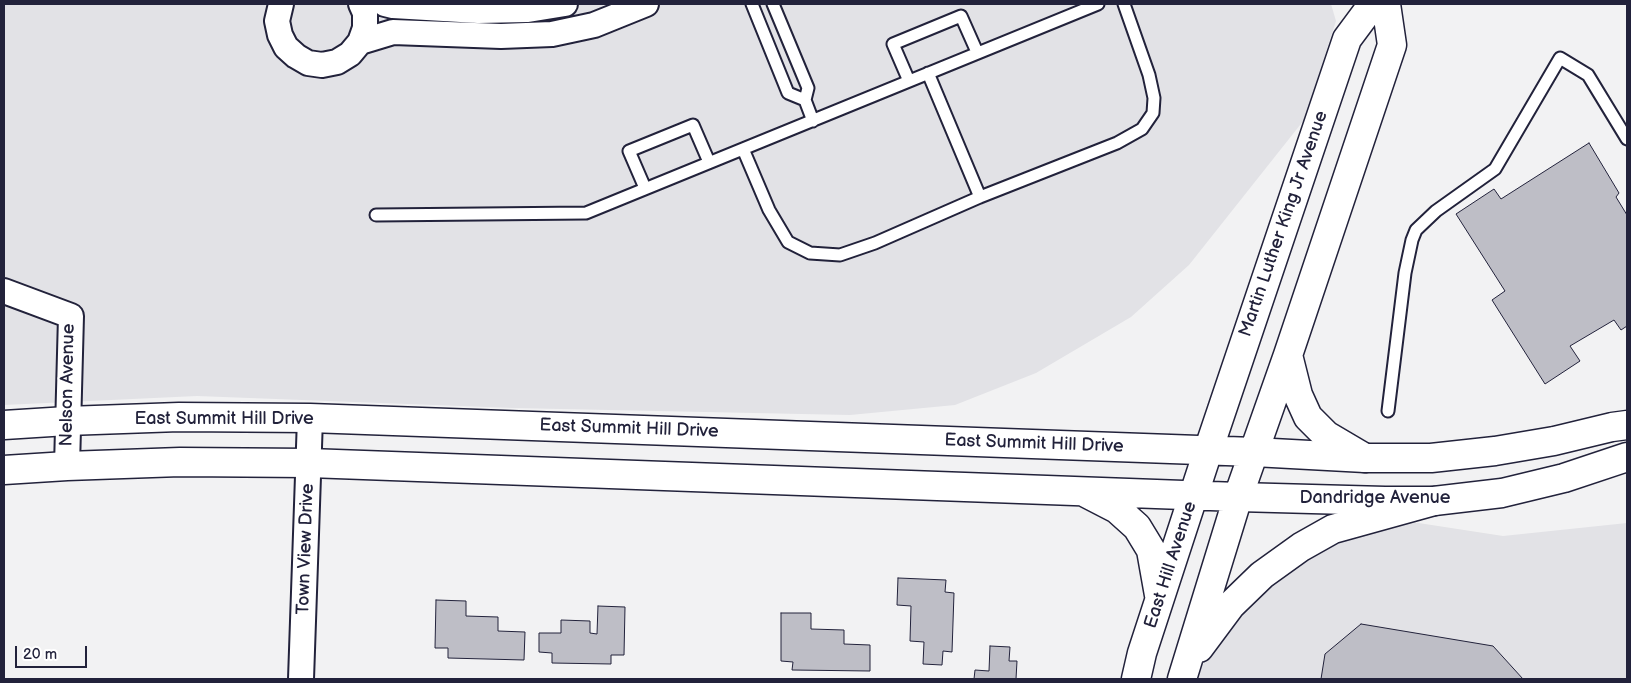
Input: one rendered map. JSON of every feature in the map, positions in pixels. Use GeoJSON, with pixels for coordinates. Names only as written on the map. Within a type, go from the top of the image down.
{"type":"FeatureCollection","features":[{"type":"Feature","properties":{"kind":"main road","name":"Martin Luther King Jr Avenue"},"geometry":{"type":"LineString","coordinates":[[1208,450],[1347,39],[1373,4]]}},
{"type":"Feature","properties":{"kind":"main road"},"geometry":{"type":"LineString","coordinates":[[1184,672],[1238,496],[1288,355],[1392,45],[1386,4]]}},
{"type":"Feature","properties":{"kind":"main road"},"geometry":{"type":"LineString","coordinates":[[1288,355],[1298,395],[1308,417],[1326,435],[1365,458],[1431,458],[1495,451],[1554,441],[1612,427],[1627,426]]}},
{"type":"Feature","properties":{"kind":"main road","name":"East Summit Hill Drive"},"geometry":{"type":"LineString","coordinates":[[4,425],[179,417],[310,418],[1208,450],[1365,458]]}},
{"type":"Feature","properties":{"kind":"main road","name":"East Hill Avenue"},"geometry":{"type":"LineString","coordinates":[[1136,679],[1208,450]]}},
{"type":"Feature","properties":{"kind":"main road","name":"Dandridge Avenue"},"geometry":{"type":"LineString","coordinates":[[1238,496],[1434,501],[1502,492],[1564,478],[1627,457]]}},
{"type":"Feature","properties":{"kind":"main road"},"geometry":{"type":"LineString","coordinates":[[4,470],[180,462],[309,463],[1238,496]]}},
{"type":"Feature","properties":{"kind":"main road"},"geometry":{"type":"LineString","coordinates":[[1080,490],[1117,509],[1137,527],[1151,550],[1160,599]]}},
{"type":"Feature","properties":{"kind":"main road"},"geometry":{"type":"LineString","coordinates":[[1184,672],[1231,605],[1262,575],[1301,547],[1333,529],[1434,501]]}},
{"type":"Feature","properties":{"kind":"street"},"geometry":{"type":"LineString","coordinates":[[281,4],[277,21],[280,35],[286,47],[308,63],[322,65],[337,62],[350,54],[360,42],[365,28],[365,13],[361,4]]}},
{"type":"Feature","properties":{"kind":"street"},"geometry":{"type":"LineString","coordinates":[[385,4],[478,11],[528,10],[565,4]]}},
{"type":"Feature","properties":{"kind":"street"},"geometry":{"type":"LineString","coordinates":[[360,42],[393,32],[501,36],[552,34],[594,25],[646,4]]}},
{"type":"Feature","properties":{"kind":"street","name":"Nelson Avenue"},"geometry":{"type":"LineString","coordinates":[[4,291],[71,316],[67,466]]}},
{"type":"Feature","properties":{"kind":"street","name":"Town View Drive"},"geometry":{"type":"LineString","coordinates":[[301,679],[310,418]]}},
{"type":"Feature","properties":{"kind":"lane"},"geometry":{"type":"LineString","coordinates":[[752,4],[788,93],[805,100]]}},
{"type":"Feature","properties":{"kind":"lane"},"geometry":{"type":"LineString","coordinates":[[773,4],[808,88],[805,100],[813,121]]}},
{"type":"Feature","properties":{"kind":"lane"},"geometry":{"type":"LineString","coordinates":[[376,215],[586,213],[1098,4]]}},
{"type":"Feature","properties":{"kind":"lane"},"geometry":{"type":"LineString","coordinates":[[743,149],[768,210],[788,242],[810,254],[840,255],[875,244],[980,197],[1117,143],[1142,129],[1153,113],[1154,98],[1149,74],[1124,4]]}},
{"type":"Feature","properties":{"kind":"lane"},"geometry":{"type":"LineString","coordinates":[[909,81],[894,44],[961,16],[978,52]]}},
{"type":"Feature","properties":{"kind":"lane"},"geometry":{"type":"LineString","coordinates":[[1388,411],[1405,273],[1416,230],[1436,211],[1495,169],[1560,58],[1588,74],[1627,139]]}},
{"type":"Feature","properties":{"kind":"lane"},"geometry":{"type":"LineString","coordinates":[[928,73],[980,197]]}},
{"type":"Feature","properties":{"kind":"lane"},"geometry":{"type":"LineString","coordinates":[[645,188],[629,151],[693,125],[709,162]]}},
{"type":"Feature","properties":{"kind":"shaded area"},"geometry":{"type":"Polygon","coordinates":[[[4,4],[1331,4],[1336,21],[1304,120],[1189,265],[1131,317],[1036,373],[955,405],[850,415],[512,408],[197,396],[4,405],[4,4]]]}},
{"type":"Feature","properties":{"kind":"shaded area"},"geometry":{"type":"Polygon","coordinates":[[[1412,522],[1503,536],[1627,523],[1627,679],[1198,679],[1202,666],[1230,623],[1276,578],[1330,544],[1412,522]]]}},
{"type":"Feature","properties":{"kind":"building"},"geometry":{"type":"Polygon","coordinates":[[[1589,143],[1619,193],[1616,197],[1627,215],[1627,326],[1621,330],[1614,320],[1570,346],[1580,361],[1545,384],[1492,300],[1505,291],[1456,214],[1494,189],[1501,199],[1589,143]]]}},
{"type":"Feature","properties":{"kind":"building"},"geometry":{"type":"Polygon","coordinates":[[[898,578],[946,580],[945,592],[954,593],[952,652],[943,651],[942,665],[923,664],[924,642],[910,641],[911,606],[897,605],[898,578]]]}},
{"type":"Feature","properties":{"kind":"building"},"geometry":{"type":"Polygon","coordinates":[[[436,600],[466,601],[466,616],[498,617],[498,631],[525,632],[524,660],[448,658],[448,648],[435,648],[436,600]]]}},
{"type":"Feature","properties":{"kind":"building"},"geometry":{"type":"Polygon","coordinates":[[[598,606],[625,607],[624,655],[611,655],[611,664],[552,663],[552,653],[539,652],[539,633],[561,633],[561,620],[590,621],[590,633],[597,634],[598,606]]]}},
{"type":"Feature","properties":{"kind":"building"},"geometry":{"type":"Polygon","coordinates":[[[781,613],[811,613],[811,629],[844,630],[844,644],[870,645],[870,671],[792,670],[793,662],[781,661],[781,613]]]}},
{"type":"Feature","properties":{"kind":"building"},"geometry":{"type":"Polygon","coordinates":[[[1361,624],[1493,646],[1523,679],[1321,679],[1325,654],[1361,624]]]}},
{"type":"Feature","properties":{"kind":"building"},"geometry":{"type":"Polygon","coordinates":[[[990,646],[1010,647],[1009,661],[1017,661],[1016,679],[974,679],[975,670],[989,671],[990,646]]]}}]}
